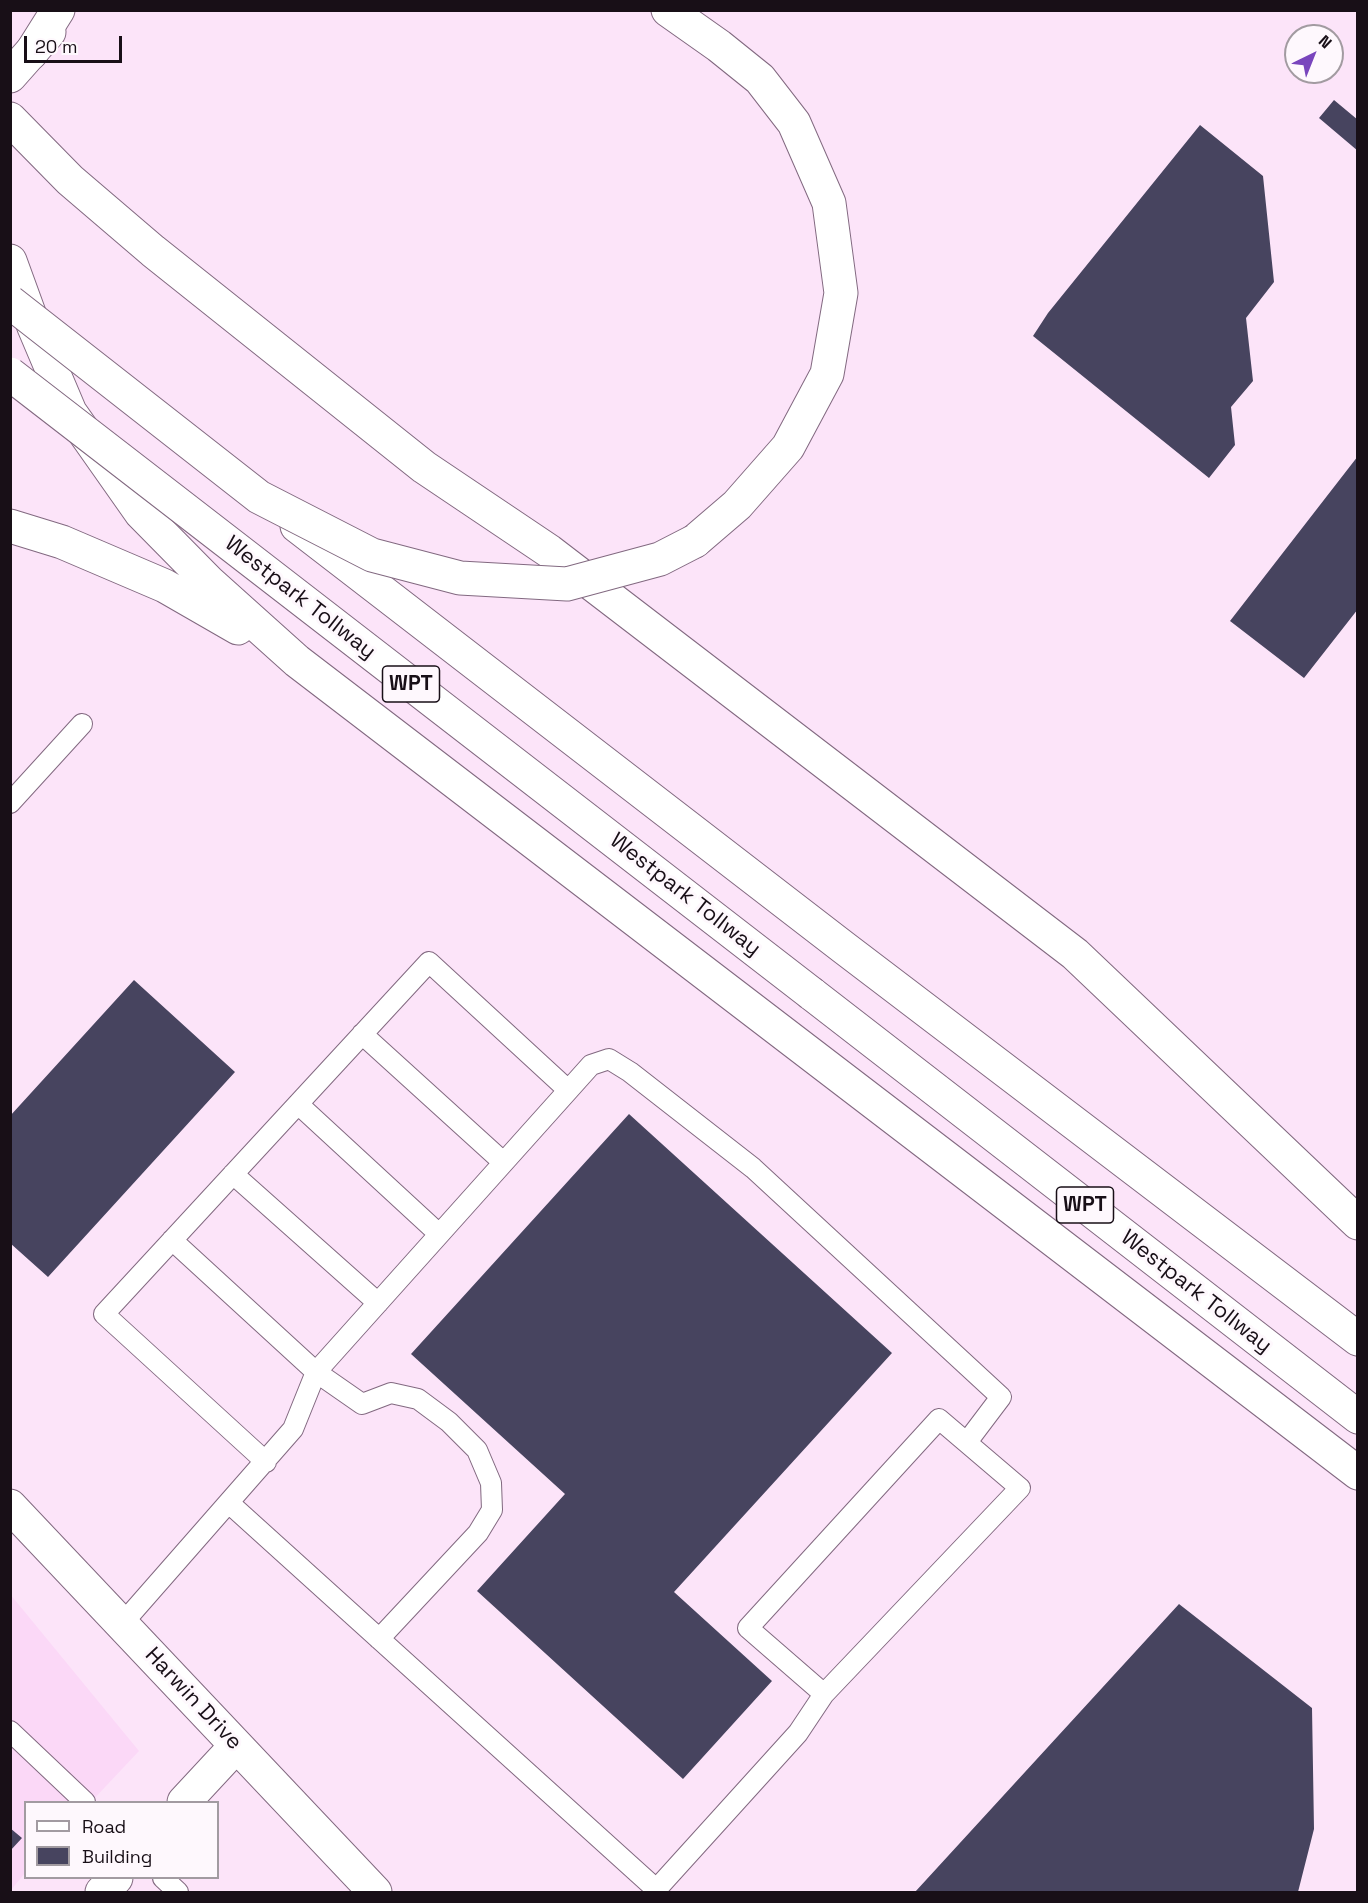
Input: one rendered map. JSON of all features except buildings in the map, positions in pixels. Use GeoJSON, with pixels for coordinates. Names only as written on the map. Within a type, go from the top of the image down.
{"type":"FeatureCollection","features":[{"type":"Feature","properties":{"kind":"main road"},"geometry":{"type":"LineString","coordinates":[[19,67],[58,10]]}},
{"type":"Feature","properties":{"kind":"main road"},"geometry":{"type":"LineString","coordinates":[[19,67],[68,10]]}},
{"type":"Feature","properties":{"kind":"main road"},"geometry":{"type":"LineString","coordinates":[[259,497],[372,555],[460,578],[567,584],[660,560],[695,541],[737,505],[788,447],[827,374],[842,293],[829,203],[794,123],[760,79],[719,46],[668,10]]}},
{"type":"Feature","properties":{"kind":"main road"},"geometry":{"type":"LineString","coordinates":[[15,124],[70,180],[153,251],[424,467],[549,550],[1075,954],[1358,1223]]}},
{"type":"Feature","properties":{"kind":"main road"},"geometry":{"type":"LineString","coordinates":[[10,261],[33,327],[70,412],[135,504],[209,582],[297,661],[1358,1473]]}},
{"type":"Feature","properties":{"kind":"main road","name":"WPT"},"geometry":{"type":"LineString","coordinates":[[10,302],[843,947],[1358,1340]]}},
{"type":"Feature","properties":{"kind":"main road","name":"Westpark Tollway"},"geometry":{"type":"LineString","coordinates":[[10,374],[1358,1417]]}},
{"type":"Feature","properties":{"kind":"main road"},"geometry":{"type":"LineString","coordinates":[[10,526],[62,542],[165,586],[297,661]]}},
{"type":"Feature","properties":{"kind":"main road","name":"Harwin Drive"},"geometry":{"type":"LineString","coordinates":[[10,1506],[375,1893]]}},
{"type":"Feature","properties":{"kind":"main road"},"geometry":{"type":"LineString","coordinates":[[186,1801],[236,1746]]}},
{"type":"Feature","properties":{"kind":"main road"},"geometry":{"type":"LineString","coordinates":[[102,1893],[115,1879]]}},
{"type":"Feature","properties":{"kind":"lane"},"geometry":{"type":"LineString","coordinates":[[10,803],[82,724]]}},
{"type":"Feature","properties":{"kind":"lane"},"geometry":{"type":"LineString","coordinates":[[266,1462],[104,1314],[429,962],[568,1090]]}},
{"type":"Feature","properties":{"kind":"lane"},"geometry":{"type":"LineString","coordinates":[[362,1034],[503,1162]]}},
{"type":"Feature","properties":{"kind":"lane"},"geometry":{"type":"LineString","coordinates":[[122,1624],[293,1429],[316,1372],[591,1065],[609,1059],[630,1072],[753,1168],[1001,1397],[967,1442]]}},
{"type":"Feature","properties":{"kind":"lane"},"geometry":{"type":"LineString","coordinates":[[298,1104],[439,1234]]}},
{"type":"Feature","properties":{"kind":"lane"},"geometry":{"type":"LineString","coordinates":[[233,1174],[378,1304]]}},
{"type":"Feature","properties":{"kind":"lane"},"geometry":{"type":"LineString","coordinates":[[172,1240],[316,1372],[362,1404],[391,1393],[418,1399],[449,1422],[477,1450],[492,1483],[492,1510],[478,1533],[379,1639]]}},
{"type":"Feature","properties":{"kind":"lane"},"geometry":{"type":"LineString","coordinates":[[228,1503],[656,1891],[798,1733],[824,1694],[1020,1488],[939,1419],[748,1628],[824,1694]]}},
{"type":"Feature","properties":{"kind":"lane"},"geometry":{"type":"LineString","coordinates":[[10,1731],[83,1801]]}},
{"type":"Feature","properties":{"kind":"lane"},"geometry":{"type":"LineString","coordinates":[[164,1879],[178,1893]]}},
{"type":"Feature","properties":{"kind":"shaded area"},"geometry":{"type":"Polygon","coordinates":[[[10,1594],[139,1751],[92,1801],[24,1801],[24,1874],[11,1890],[10,1594]]]}}]}
